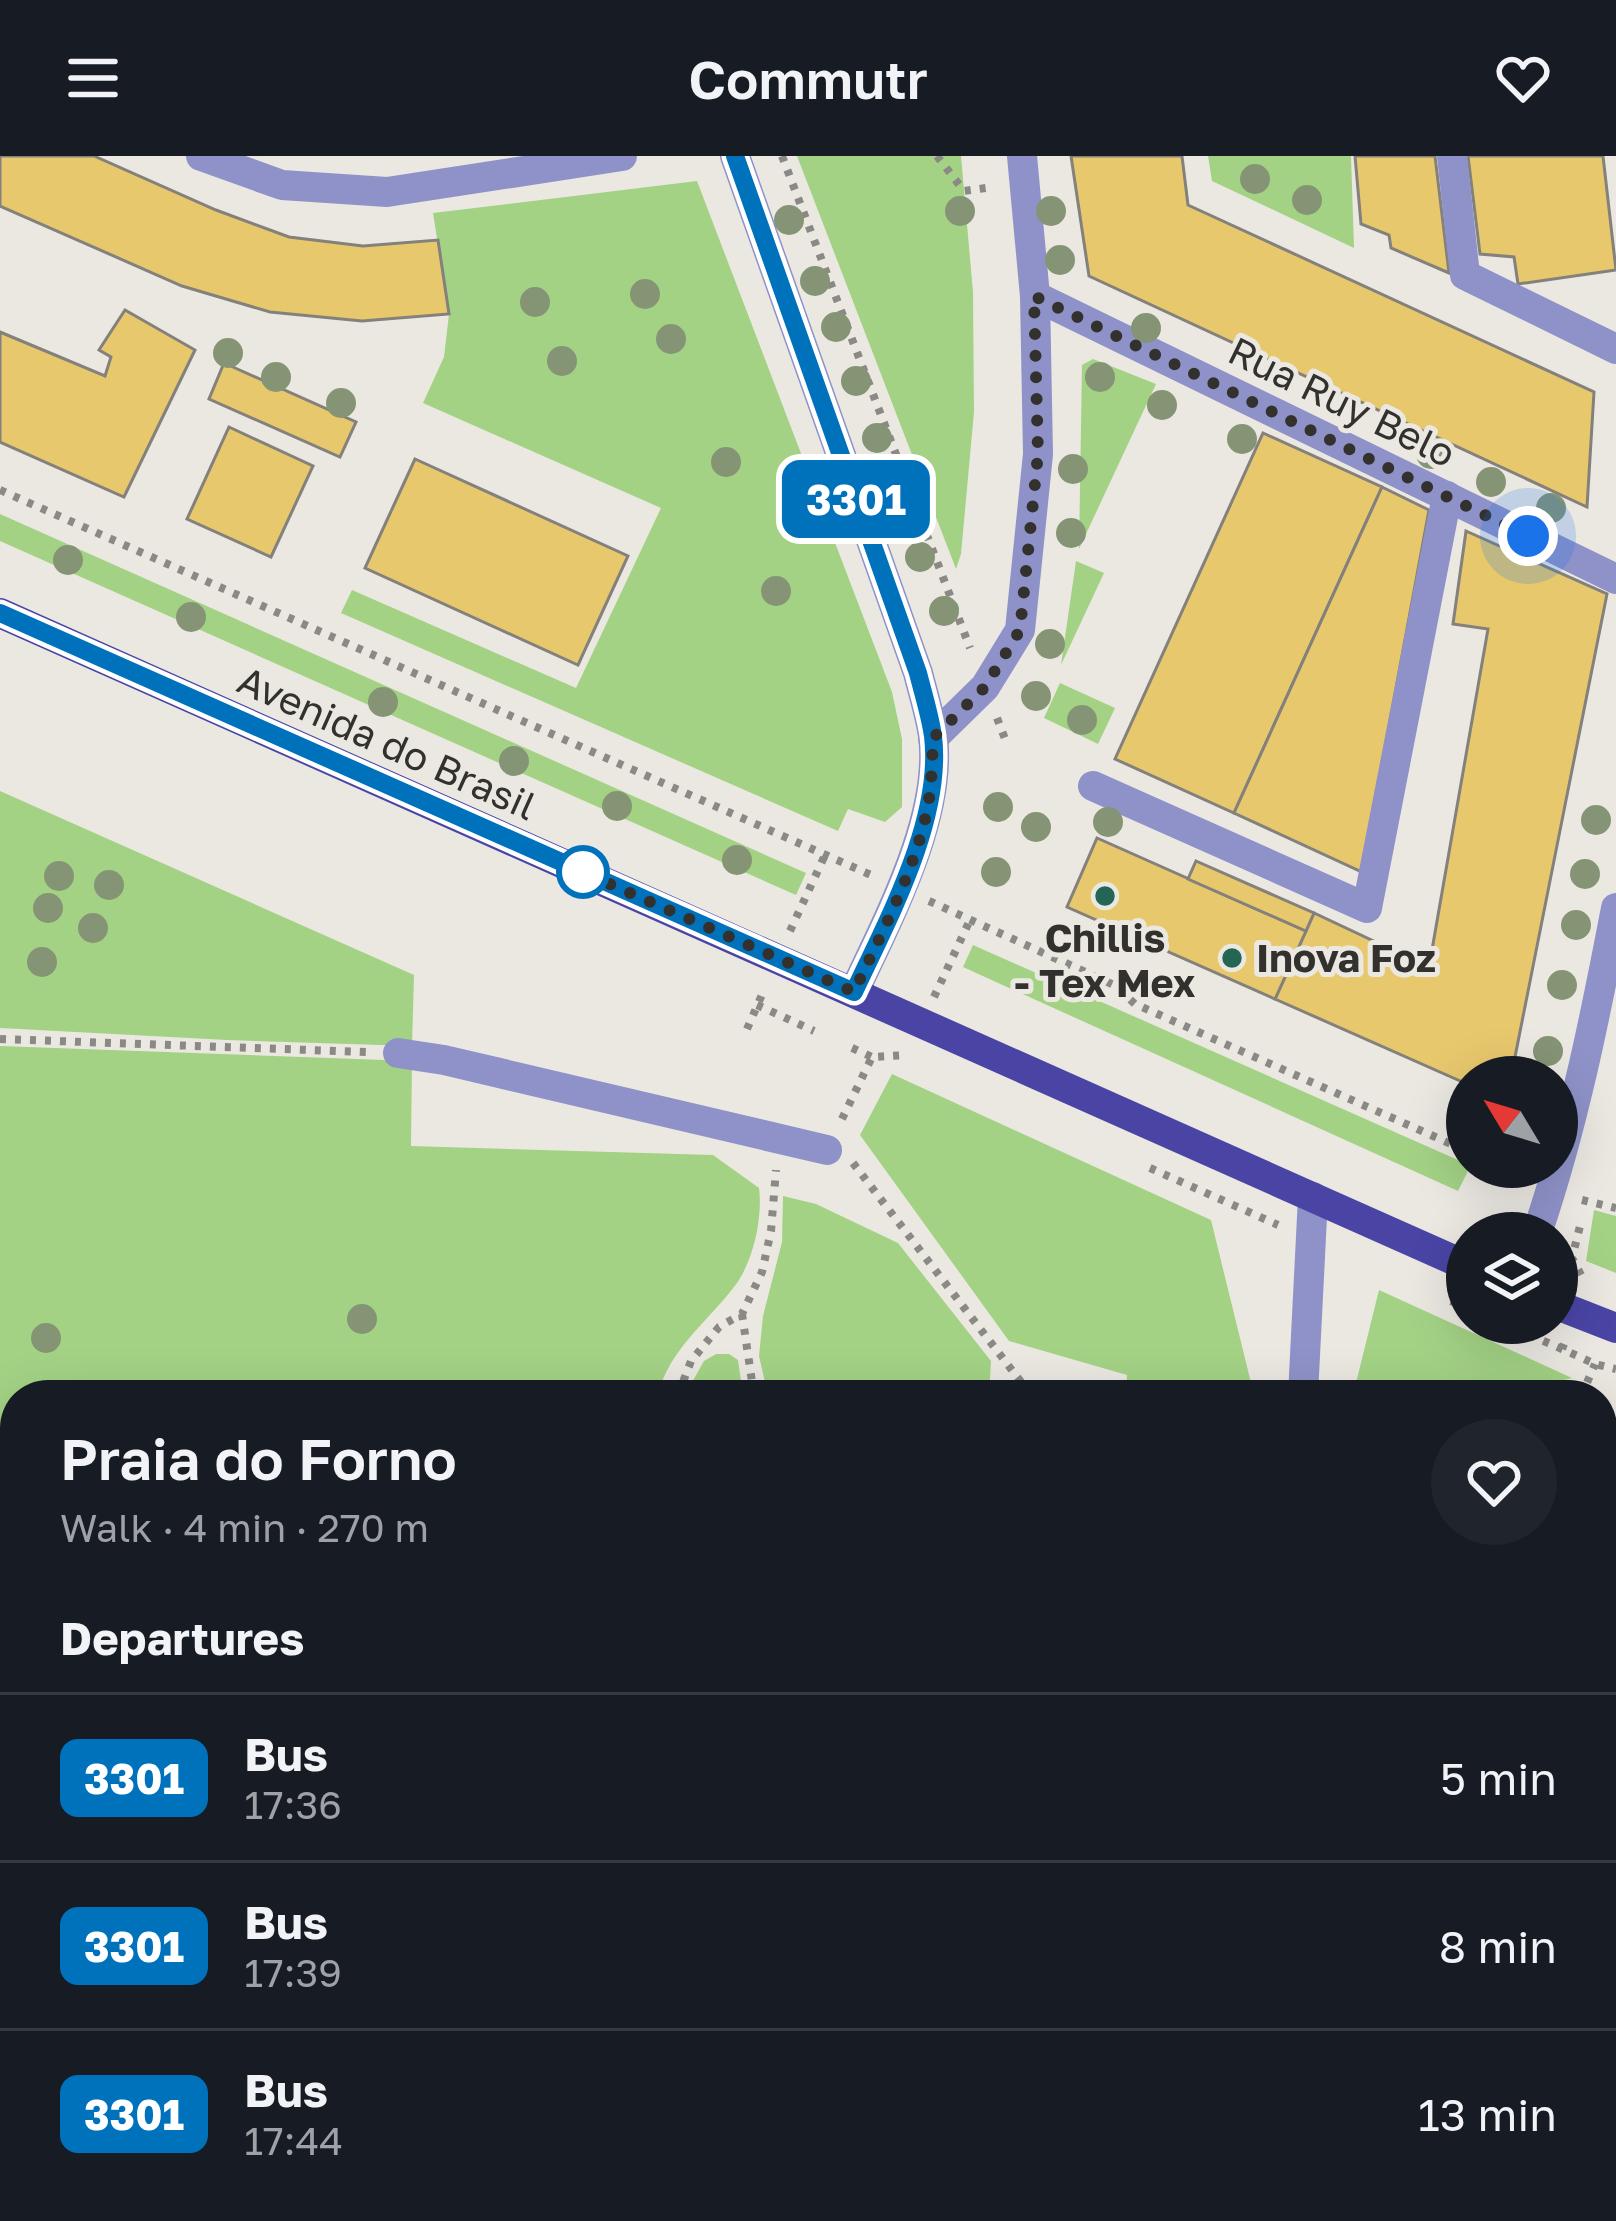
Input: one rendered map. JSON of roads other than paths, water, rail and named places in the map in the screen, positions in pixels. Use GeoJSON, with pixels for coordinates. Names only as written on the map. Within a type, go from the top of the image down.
{"type":"FeatureCollection","features":[{"type":"Feature","properties":{"kind":"main road","name":"Avenida do Brasil"},"geometry":{"type":"LineString","coordinates":[[0,613],[1446,1257]]}},
{"type":"Feature","properties":{"kind":"main road"},"geometry":{"type":"LineString","coordinates":[[1578,1313],[1616,1328]]}},
{"type":"Feature","properties":{"kind":"street"},"geometry":{"type":"LineString","coordinates":[[201,156],[282,185],[387,192],[622,156]]}},
{"type":"Feature","properties":{"kind":"street"},"geometry":{"type":"LineString","coordinates":[[735,156],[918,673],[933,738],[927,812],[915,854],[854,992]]}},
{"type":"Feature","properties":{"kind":"street"},"geometry":{"type":"LineString","coordinates":[[1452,156],[1465,275],[1616,349]]}},
{"type":"Feature","properties":{"kind":"street"},"geometry":{"type":"LineString","coordinates":[[933,738],[985,687],[1020,630],[1038,454],[1034,296],[1023,170]]}},
{"type":"Feature","properties":{"kind":"street","name":"Rua Ruy Belo"},"geometry":{"type":"LineString","coordinates":[[1034,296],[1616,579]]}},
{"type":"Feature","properties":{"kind":"street"},"geometry":{"type":"LineString","coordinates":[[1093,786],[1366,908],[1447,496]]}},
{"type":"Feature","properties":{"kind":"street"},"geometry":{"type":"LineString","coordinates":[[1544,1212],[1590,1044],[1616,908]]}},
{"type":"Feature","properties":{"kind":"street"},"geometry":{"type":"LineString","coordinates":[[398,1053],[784,1139],[841,1157]]}},
{"type":"Feature","properties":{"kind":"street"},"geometry":{"type":"LineString","coordinates":[[1304,1380],[1313,1197]]}},
{"type":"Feature","properties":{"kind":"place","name":"Chillis - Tex Mex"},"geometry":{"type":"Point","coordinates":[1105,896]}},
{"type":"Feature","properties":{"kind":"place","name":"Inova Foz"},"geometry":{"type":"Point","coordinates":[1232,958]}}]}
